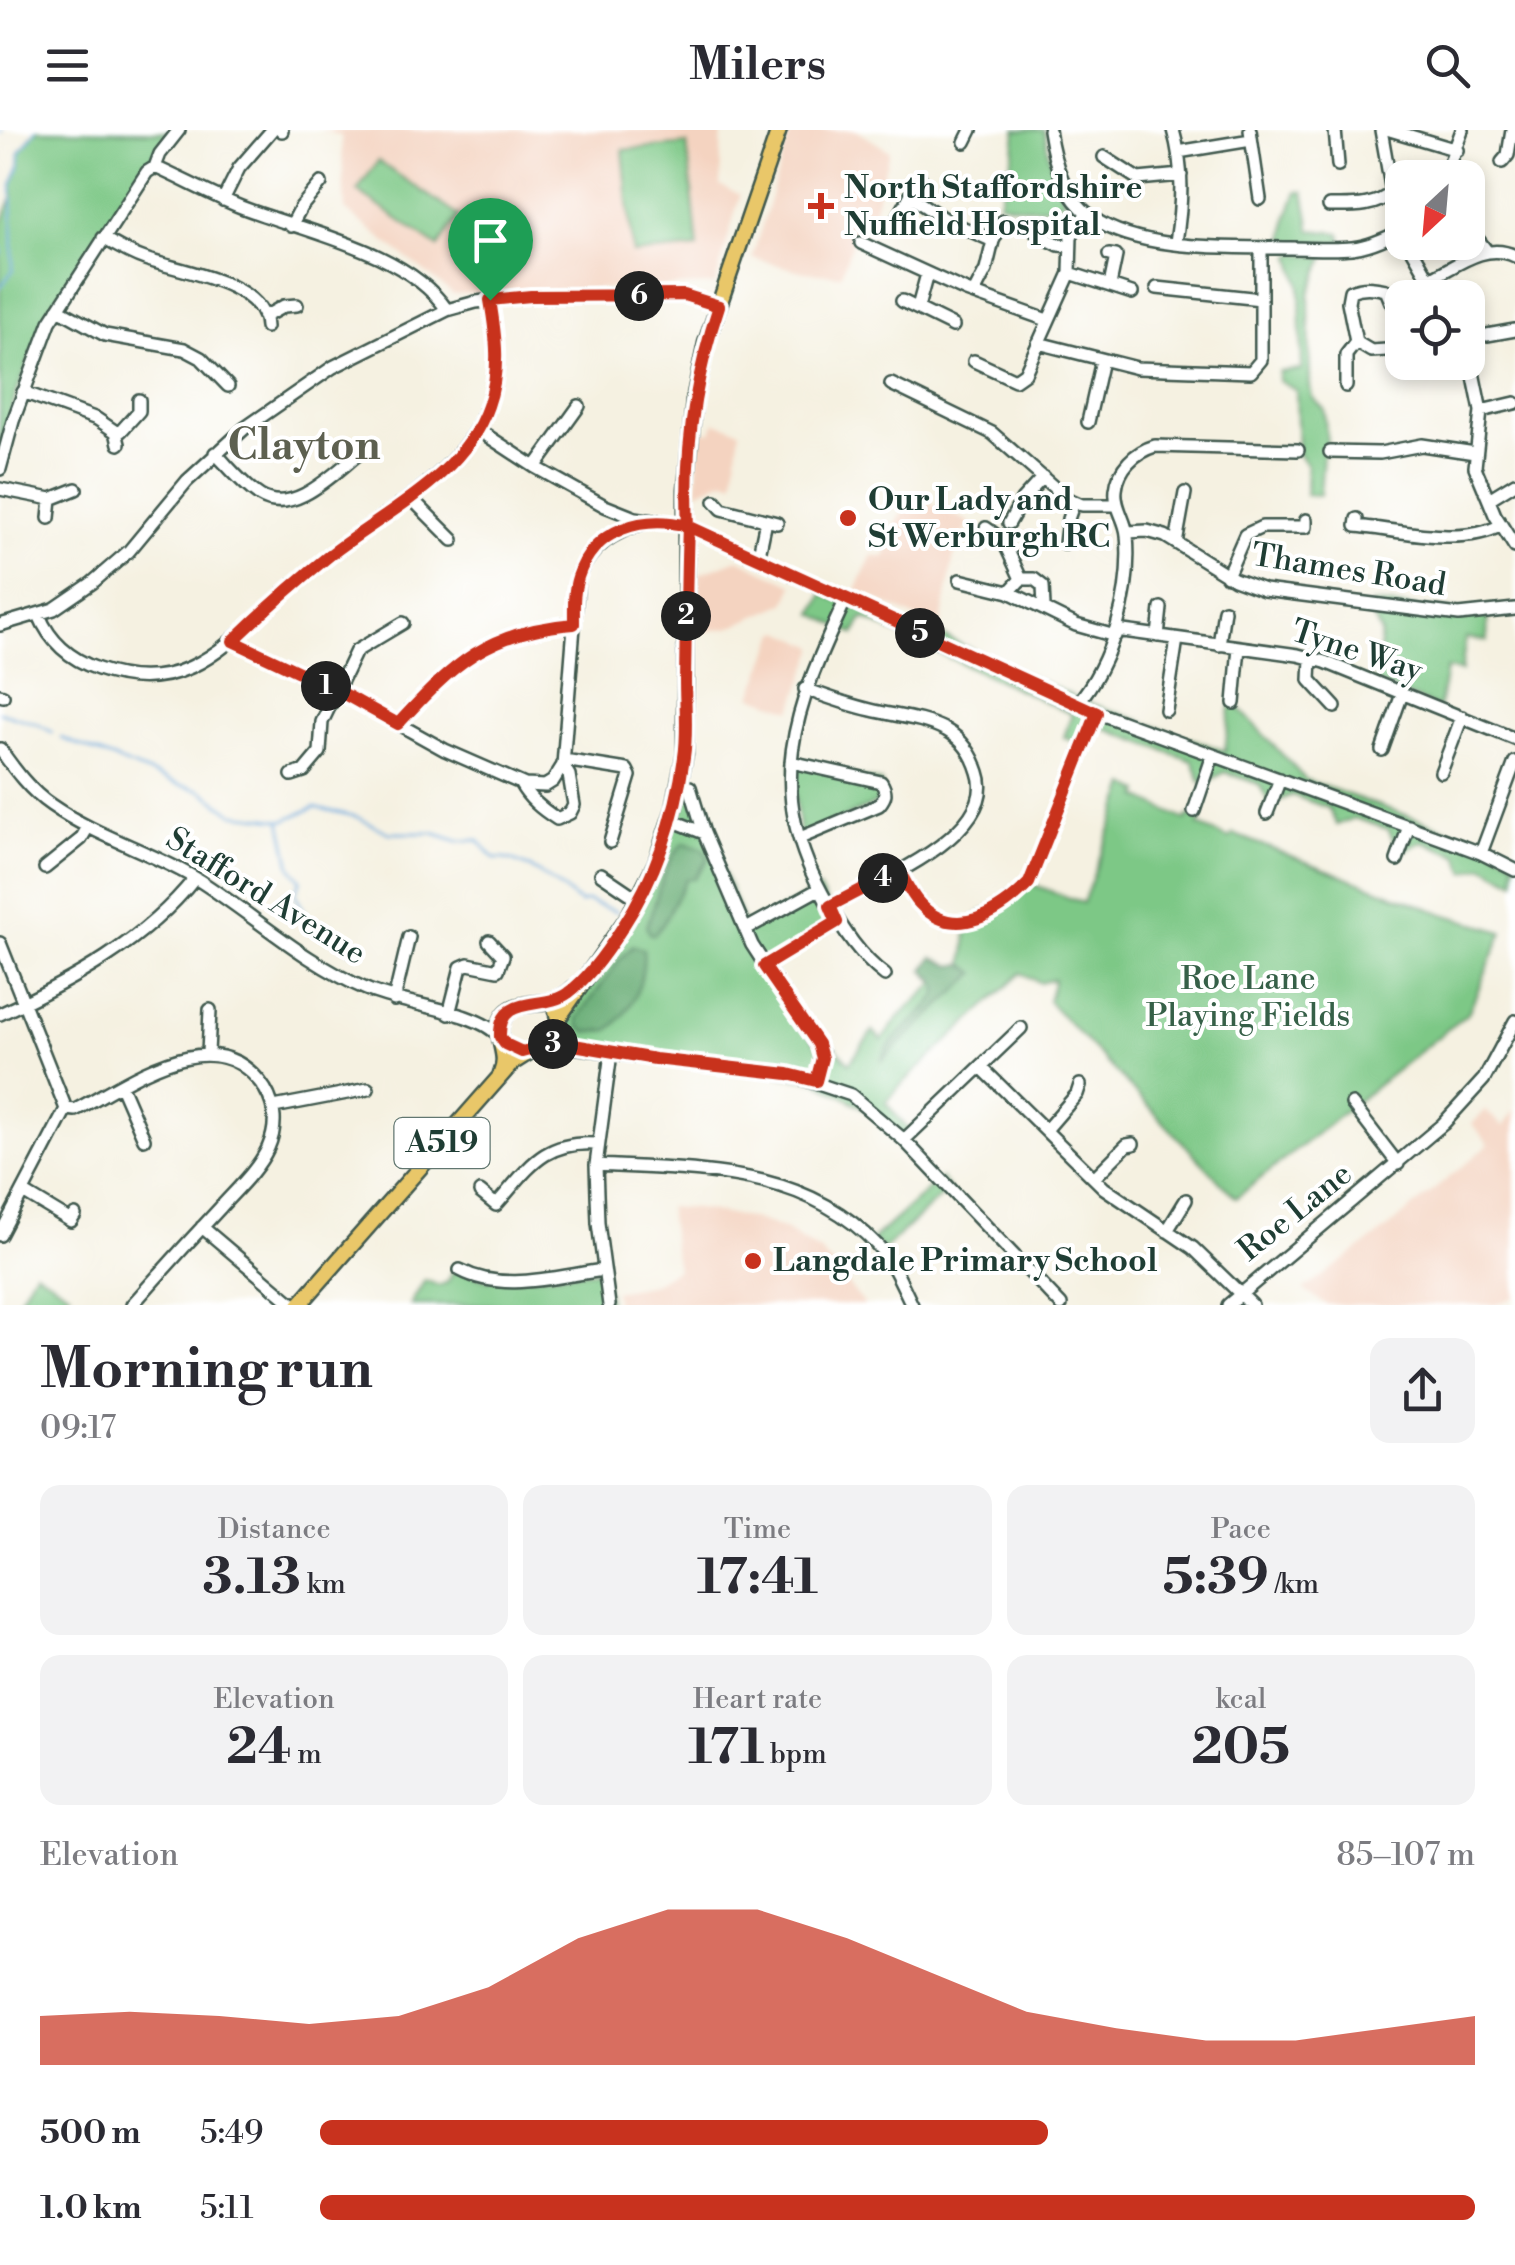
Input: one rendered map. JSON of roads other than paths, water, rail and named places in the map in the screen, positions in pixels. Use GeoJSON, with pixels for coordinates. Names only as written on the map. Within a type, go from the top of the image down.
{"type":"FeatureCollection","features":[{"type":"Feature","properties":{"kind":"main road"},"geometry":{"type":"LineString","coordinates":[[507,1013],[518,1006],[563,997],[580,982],[622,928],[673,814],[685,753],[686,490],[694,400],[719,306],[778,130]]}},
{"type":"Feature","properties":{"kind":"main road"},"geometry":{"type":"LineString","coordinates":[[552,1044],[580,982]]}},
{"type":"Feature","properties":{"kind":"main road"},"geometry":{"type":"LineString","coordinates":[[544,1002],[555,1009],[560,1022]]}},
{"type":"Feature","properties":{"kind":"main road","name":"A519"},"geometry":{"type":"LineString","coordinates":[[498,1078],[505,1057],[500,1025],[507,1013]]}},
{"type":"Feature","properties":{"kind":"main road"},"geometry":{"type":"LineString","coordinates":[[502,1039],[514,1050],[530,1051]]}},
{"type":"Feature","properties":{"kind":"main road","name":"A519"},"geometry":{"type":"LineString","coordinates":[[296,1305],[512,1063],[530,1051],[552,1044]]}},
{"type":"Feature","properties":{"kind":"street"},"geometry":{"type":"LineString","coordinates":[[0,469],[23,392],[58,309],[178,130]]}},
{"type":"Feature","properties":{"kind":"street"},"geometry":{"type":"LineString","coordinates":[[222,200],[228,183],[272,130]]}},
{"type":"Feature","properties":{"kind":"street"},"geometry":{"type":"LineString","coordinates":[[1050,130],[1064,183],[1087,213],[1116,230],[1176,242],[1261,249],[1352,248],[1385,240]]}},
{"type":"Feature","properties":{"kind":"street"},"geometry":{"type":"LineString","coordinates":[[1173,130],[1181,175],[1176,242]]}},
{"type":"Feature","properties":{"kind":"street"},"geometry":{"type":"LineString","coordinates":[[1334,130],[1338,165]]}},
{"type":"Feature","properties":{"kind":"street"},"geometry":{"type":"LineString","coordinates":[[1328,206],[1360,206],[1393,198],[1381,130]]}},
{"type":"Feature","properties":{"kind":"street"},"geometry":{"type":"LineString","coordinates":[[1390,130],[1457,150]]}},
{"type":"Feature","properties":{"kind":"street"},"geometry":{"type":"LineString","coordinates":[[1452,160],[1462,130]]}},
{"type":"Feature","properties":{"kind":"street"},"geometry":{"type":"LineString","coordinates":[[1502,162],[1508,155],[1512,130]]}},
{"type":"Feature","properties":{"kind":"street"},"geometry":{"type":"LineString","coordinates":[[1178,152],[1251,135],[1256,195]]}},
{"type":"Feature","properties":{"kind":"street"},"geometry":{"type":"LineString","coordinates":[[1104,157],[1138,178],[1181,175]]}},
{"type":"Feature","properties":{"kind":"street"},"geometry":{"type":"LineString","coordinates":[[156,167],[222,200],[366,251],[402,269],[436,295],[447,310]]}},
{"type":"Feature","properties":{"kind":"street"},"geometry":{"type":"LineString","coordinates":[[897,220],[920,178]]}},
{"type":"Feature","properties":{"kind":"street"},"geometry":{"type":"LineString","coordinates":[[291,226],[301,206],[323,183]]}},
{"type":"Feature","properties":{"kind":"street"},"geometry":{"type":"LineString","coordinates":[[910,198],[944,219],[993,240]]}},
{"type":"Feature","properties":{"kind":"street"},"geometry":{"type":"LineString","coordinates":[[974,361],[1015,380],[1026,373],[1070,273],[1073,231],[1087,213]]}},
{"type":"Feature","properties":{"kind":"street"},"geometry":{"type":"LineString","coordinates":[[974,294],[1003,221]]}},
{"type":"Feature","properties":{"kind":"street"},"geometry":{"type":"LineString","coordinates":[[1037,234],[1070,246]]}},
{"type":"Feature","properties":{"kind":"street"},"geometry":{"type":"LineString","coordinates":[[104,238],[146,260],[236,288],[251,298],[266,322],[289,302]]}},
{"type":"Feature","properties":{"kind":"street"},"geometry":{"type":"LineString","coordinates":[[861,244],[974,294],[1047,320]]}},
{"type":"Feature","properties":{"kind":"street"},"geometry":{"type":"LineString","coordinates":[[1038,343],[1137,368],[1250,372],[1261,360],[1261,249]]}},
{"type":"Feature","properties":{"kind":"street"},"geometry":{"type":"LineString","coordinates":[[1419,260],[1430,279],[1486,250],[1506,251],[1515,256]]}},
{"type":"Feature","properties":{"kind":"street"},"geometry":{"type":"LineString","coordinates":[[1110,286],[1114,252]]}},
{"type":"Feature","properties":{"kind":"street"},"geometry":{"type":"LineString","coordinates":[[1070,273],[1132,293]]}},
{"type":"Feature","properties":{"kind":"street"},"geometry":{"type":"LineString","coordinates":[[918,307],[926,274]]}},
{"type":"Feature","properties":{"kind":"street"},"geometry":{"type":"LineString","coordinates":[[1385,290],[1361,286],[1350,292],[1348,302],[1356,342],[1371,351],[1385,350]]}},
{"type":"Feature","properties":{"kind":"street"},"geometry":{"type":"LineString","coordinates":[[1163,291],[1261,300]]}},
{"type":"Feature","properties":{"kind":"street"},"geometry":{"type":"LineString","coordinates":[[0,624],[68,601],[128,551],[187,481],[245,428],[333,367],[447,310],[531,296],[684,295],[719,306]]}},
{"type":"Feature","properties":{"kind":"street"},"geometry":{"type":"LineString","coordinates":[[38,614],[50,639],[94,668],[154,678],[205,662],[304,576],[452,462],[477,429],[489,404],[497,364],[490,300]]}},
{"type":"Feature","properties":{"kind":"street"},"geometry":{"type":"LineString","coordinates":[[902,301],[953,326]]}},
{"type":"Feature","properties":{"kind":"street"},"geometry":{"type":"LineString","coordinates":[[58,309],[105,335],[184,349],[201,358],[229,386]]}},
{"type":"Feature","properties":{"kind":"street"},"geometry":{"type":"LineString","coordinates":[[1493,330],[1515,330]]}},
{"type":"Feature","properties":{"kind":"street"},"geometry":{"type":"LineString","coordinates":[[1346,386],[1346,355],[1356,342]]}},
{"type":"Feature","properties":{"kind":"street"},"geometry":{"type":"LineString","coordinates":[[1088,422],[1102,360]]}},
{"type":"Feature","properties":{"kind":"street"},"geometry":{"type":"LineString","coordinates":[[1475,380],[1481,411],[1476,467],[1501,526],[1515,547]]}},
{"type":"Feature","properties":{"kind":"street"},"geometry":{"type":"LineString","coordinates":[[890,384],[992,433],[1074,502],[1117,506]]}},
{"type":"Feature","properties":{"kind":"street"},"geometry":{"type":"LineString","coordinates":[[23,392],[97,419],[118,438],[143,407]]}},
{"type":"Feature","properties":{"kind":"street"},"geometry":{"type":"LineString","coordinates":[[1481,411],[1515,402]]}},
{"type":"Feature","properties":{"kind":"street"},"geometry":{"type":"LineString","coordinates":[[535,467],[578,406]]}},
{"type":"Feature","properties":{"kind":"street"},"geometry":{"type":"LineString","coordinates":[[477,429],[535,467],[621,513],[688,526],[1076,705],[1213,755],[1236,757],[1280,779],[1481,852],[1515,870]]}},
{"type":"Feature","properties":{"kind":"street"},"geometry":{"type":"LineString","coordinates":[[1336,455],[1380,453],[1422,445],[1475,453]]}},
{"type":"Feature","properties":{"kind":"street"},"geometry":{"type":"LineString","coordinates":[[1076,705],[1096,678],[1116,633],[1127,532],[1117,506],[1116,490],[1128,462],[1155,446],[1291,453]]}},
{"type":"Feature","properties":{"kind":"street"},"geometry":{"type":"LineString","coordinates":[[216,452],[259,496],[280,503],[299,497],[362,452]]}},
{"type":"Feature","properties":{"kind":"street"},"geometry":{"type":"LineString","coordinates":[[1009,524],[1022,500],[1043,477]]}},
{"type":"Feature","properties":{"kind":"street"},"geometry":{"type":"LineString","coordinates":[[1489,500],[1515,483]]}},
{"type":"Feature","properties":{"kind":"street"},"geometry":{"type":"LineString","coordinates":[[50,518],[51,500],[68,487]]}},
{"type":"Feature","properties":{"kind":"street"},"geometry":{"type":"LineString","coordinates":[[0,488],[51,500]]}},
{"type":"Feature","properties":{"kind":"street"},"geometry":{"type":"LineString","coordinates":[[1176,543],[1185,492]]}},
{"type":"Feature","properties":{"kind":"street"},"geometry":{"type":"LineString","coordinates":[[410,496],[453,540]]}},
{"type":"Feature","properties":{"kind":"street"},"geometry":{"type":"LineString","coordinates":[[715,500],[722,509],[772,522],[758,558]]}},
{"type":"Feature","properties":{"kind":"street"},"geometry":{"type":"LineString","coordinates":[[1065,544],[1074,502]]}},
{"type":"Feature","properties":{"kind":"street"},"geometry":{"type":"LineString","coordinates":[[621,513],[621,530]]}},
{"type":"Feature","properties":{"kind":"street"},"geometry":{"type":"LineString","coordinates":[[1357,519],[1356,526],[1456,536],[1476,536],[1501,526]]}},
{"type":"Feature","properties":{"kind":"street"},"geometry":{"type":"LineString","coordinates":[[233,641],[337,690],[445,750],[520,783],[545,786],[553,781],[563,763],[575,588],[582,566],[604,540],[650,520]]}},
{"type":"Feature","properties":{"kind":"street"},"geometry":{"type":"LineString","coordinates":[[1227,576],[1245,534],[1262,527],[1303,527]]}},
{"type":"Feature","properties":{"kind":"street"},"geometry":{"type":"LineString","coordinates":[[986,528],[1003,540],[1021,579]]}},
{"type":"Feature","properties":{"kind":"street","name":"Thames Road"},"geometry":{"type":"LineString","coordinates":[[1127,532],[1156,532],[1227,576],[1264,590],[1459,615],[1515,609]]}},
{"type":"Feature","properties":{"kind":"street"},"geometry":{"type":"LineString","coordinates":[[1008,592],[1021,579],[1034,578],[1042,586],[1044,608]]}},
{"type":"Feature","properties":{"kind":"street","name":"Tyne Way"},"geometry":{"type":"LineString","coordinates":[[960,580],[1008,592],[1076,625],[1311,658],[1515,739]]}},
{"type":"Feature","properties":{"kind":"street"},"geometry":{"type":"LineString","coordinates":[[846,598],[805,689],[794,734],[791,798],[800,838],[819,889],[837,922],[885,976]]}},
{"type":"Feature","properties":{"kind":"street"},"geometry":{"type":"LineString","coordinates":[[1219,644],[1224,610]]}},
{"type":"Feature","properties":{"kind":"street"},"geometry":{"type":"LineString","coordinates":[[1157,612],[1158,636]]}},
{"type":"Feature","properties":{"kind":"street"},"geometry":{"type":"LineString","coordinates":[[292,775],[304,772],[320,752],[322,722],[356,651],[403,623]]}},
{"type":"Feature","properties":{"kind":"street"},"geometry":{"type":"LineString","coordinates":[[398,724],[448,673],[491,643],[536,627],[574,624]]}},
{"type":"Feature","properties":{"kind":"street"},"geometry":{"type":"LineString","coordinates":[[1166,710],[1177,639]]}},
{"type":"Feature","properties":{"kind":"street"},"geometry":{"type":"LineString","coordinates":[[1234,702],[1238,647]]}},
{"type":"Feature","properties":{"kind":"street"},"geometry":{"type":"LineString","coordinates":[[1311,658],[1310,680],[1335,706]]}},
{"type":"Feature","properties":{"kind":"street"},"geometry":{"type":"LineString","coordinates":[[805,689],[866,709],[928,722],[950,732],[974,759],[981,779],[970,820],[950,839],[830,906]]}},
{"type":"Feature","properties":{"kind":"street"},"geometry":{"type":"LineString","coordinates":[[1382,750],[1402,694]]}},
{"type":"Feature","properties":{"kind":"street"},"geometry":{"type":"LineString","coordinates":[[899,870],[918,902],[943,919],[973,921],[997,911],[1014,898],[1029,883],[1097,713]]}},
{"type":"Feature","properties":{"kind":"street"},"geometry":{"type":"LineString","coordinates":[[1442,772],[1462,717]]}},
{"type":"Feature","properties":{"kind":"street","name":"Stafford Avenue"},"geometry":{"type":"LineString","coordinates":[[0,749],[49,804],[195,878],[330,972],[394,1000],[476,1020],[502,1039]]}},
{"type":"Feature","properties":{"kind":"street"},"geometry":{"type":"LineString","coordinates":[[1194,811],[1213,755]]}},
{"type":"Feature","properties":{"kind":"street"},"geometry":{"type":"LineString","coordinates":[[791,762],[882,782],[886,790],[885,799],[878,805],[800,838]]}},
{"type":"Feature","properties":{"kind":"street"},"geometry":{"type":"LineString","coordinates":[[1481,852],[1515,762]]}},
{"type":"Feature","properties":{"kind":"street"},"geometry":{"type":"LineString","coordinates":[[520,783],[544,811],[557,819],[564,817],[574,805],[569,774],[563,763]]}},
{"type":"Feature","properties":{"kind":"street"},"geometry":{"type":"LineString","coordinates":[[563,763],[628,770],[630,776],[610,842]]}},
{"type":"Feature","properties":{"kind":"street"},"geometry":{"type":"LineString","coordinates":[[0,776],[13,767]]}},
{"type":"Feature","properties":{"kind":"street"},"geometry":{"type":"LineString","coordinates":[[1267,813],[1280,779]]}},
{"type":"Feature","properties":{"kind":"street"},"geometry":{"type":"LineString","coordinates":[[690,787],[704,833],[764,966],[818,1044],[822,1058],[816,1081]]}},
{"type":"Feature","properties":{"kind":"street"},"geometry":{"type":"LineString","coordinates":[[673,814],[694,819],[704,833]]}},
{"type":"Feature","properties":{"kind":"street"},"geometry":{"type":"LineString","coordinates":[[1397,860],[1409,826]]}},
{"type":"Feature","properties":{"kind":"street"},"geometry":{"type":"LineString","coordinates":[[46,868],[81,839],[88,827]]}},
{"type":"Feature","properties":{"kind":"street"},"geometry":{"type":"LineString","coordinates":[[601,874],[638,899]]}},
{"type":"Feature","properties":{"kind":"street"},"geometry":{"type":"LineString","coordinates":[[0,1014],[126,944],[159,918],[195,878]]}},
{"type":"Feature","properties":{"kind":"street"},"geometry":{"type":"LineString","coordinates":[[746,928],[819,889]]}},
{"type":"Feature","properties":{"kind":"street"},"geometry":{"type":"LineString","coordinates":[[764,966],[837,922]]}},
{"type":"Feature","properties":{"kind":"street"},"geometry":{"type":"LineString","coordinates":[[394,1000],[409,937]]}},
{"type":"Feature","properties":{"kind":"street"},"geometry":{"type":"LineString","coordinates":[[449,1014],[461,967],[468,964],[498,970],[502,956],[489,941]]}},
{"type":"Feature","properties":{"kind":"street"},"geometry":{"type":"LineString","coordinates":[[0,942],[66,1109],[0,1235]]}},
{"type":"Feature","properties":{"kind":"street"},"geometry":{"type":"LineString","coordinates":[[208,1053],[210,1010]]}},
{"type":"Feature","properties":{"kind":"street","name":"Stafford Avenue"},"geometry":{"type":"LineString","coordinates":[[476,1020],[507,1013]]}},
{"type":"Feature","properties":{"kind":"street","name":"Roe Lane"},"geometry":{"type":"LineString","coordinates":[[1228,1305],[1443,1124],[1484,1079],[1515,1021]]}},
{"type":"Feature","properties":{"kind":"street"},"geometry":{"type":"LineString","coordinates":[[560,1022],[578,1046]]}},
{"type":"Feature","properties":{"kind":"street"},"geometry":{"type":"LineString","coordinates":[[904,1140],[1021,1028]]}},
{"type":"Feature","properties":{"kind":"street"},"geometry":{"type":"LineString","coordinates":[[552,1044],[788,1074],[858,1099],[904,1140],[1061,1305]]}},
{"type":"Feature","properties":{"kind":"street"},"geometry":{"type":"LineString","coordinates":[[66,1109],[74,1110],[178,1059],[208,1053],[234,1059],[255,1074],[274,1107],[272,1135],[264,1154],[132,1305]]}},
{"type":"Feature","properties":{"kind":"street"},"geometry":{"type":"LineString","coordinates":[[609,1305],[596,1165],[611,1053]]}},
{"type":"Feature","properties":{"kind":"street"},"geometry":{"type":"LineString","coordinates":[[982,1068],[1094,1178],[1133,1211],[1193,1248],[1252,1305]]}},
{"type":"Feature","properties":{"kind":"street"},"geometry":{"type":"LineString","coordinates":[[121,1086],[144,1138]]}},
{"type":"Feature","properties":{"kind":"street"},"geometry":{"type":"LineString","coordinates":[[1046,1130],[1080,1086]]}},
{"type":"Feature","properties":{"kind":"street"},"geometry":{"type":"LineString","coordinates":[[274,1107],[368,1088]]}},
{"type":"Feature","properties":{"kind":"street","name":"Roe Lane"},"geometry":{"type":"LineString","coordinates":[[1352,1104],[1398,1164]]}},
{"type":"Feature","properties":{"kind":"street"},"geometry":{"type":"LineString","coordinates":[[480,1192],[498,1208],[552,1148],[571,1143],[597,1144]]}},
{"type":"Feature","properties":{"kind":"street"},"geometry":{"type":"LineString","coordinates":[[1094,1178],[1127,1145],[1133,1144]]}},
{"type":"Feature","properties":{"kind":"street"},"geometry":{"type":"LineString","coordinates":[[596,1165],[733,1173],[786,1187],[818,1202],[878,1245],[912,1305]]}},
{"type":"Feature","properties":{"kind":"street"},"geometry":{"type":"LineString","coordinates":[[23,1192],[71,1221],[74,1215]]}},
{"type":"Feature","properties":{"kind":"street"},"geometry":{"type":"LineString","coordinates":[[1168,1231],[1186,1200]]}},
{"type":"Feature","properties":{"kind":"street"},"geometry":{"type":"LineString","coordinates":[[202,1227],[296,1305]]}},
{"type":"Feature","properties":{"kind":"street"},"geometry":{"type":"LineString","coordinates":[[460,1270],[504,1282],[604,1270]]}},
{"type":"Feature","properties":{"kind":"waterway"},"geometry":{"type":"LineString","coordinates":[[0,288],[13,270],[12,184],[20,152],[36,130]]}},
{"type":"Feature","properties":{"kind":"waterway"},"geometry":{"type":"LineString","coordinates":[[0,245],[2,254]]}},
{"type":"Feature","properties":{"kind":"waterway"},"geometry":{"type":"LineString","coordinates":[[0,712],[52,732]]}},
{"type":"Feature","properties":{"kind":"waterway"},"geometry":{"type":"LineString","coordinates":[[61,738],[201,790],[234,814],[285,820],[315,807],[357,817],[389,833],[433,833],[458,841],[478,840],[495,859],[528,867],[580,903],[587,901],[617,912]]}},
{"type":"Feature","properties":{"kind":"waterway"},"geometry":{"type":"LineString","coordinates":[[281,820],[291,867],[301,880],[295,893],[308,920],[351,951]]}},
{"type":"Feature","properties":{"kind":"place","name":"North Staffordshire Nuffield Hospital"},"geometry":{"type":"Point","coordinates":[821,206]}},
{"type":"Feature","properties":{"kind":"place","name":"Our Lady and St Werburgh RC"},"geometry":{"type":"Point","coordinates":[848,518]}},
{"type":"Feature","properties":{"kind":"place","name":"Langdale Primary School"},"geometry":{"type":"Point","coordinates":[753,1261]}},
{"type":"Feature","properties":{"kind":"district","name":"Clayton"},"geometry":{"type":"Point","coordinates":[304,446]}},
{"type":"Feature","properties":{"kind":"park label","name":"Roe Lane Playing Fields"},"geometry":{"type":"Point","coordinates":[1248,998]}}]}
